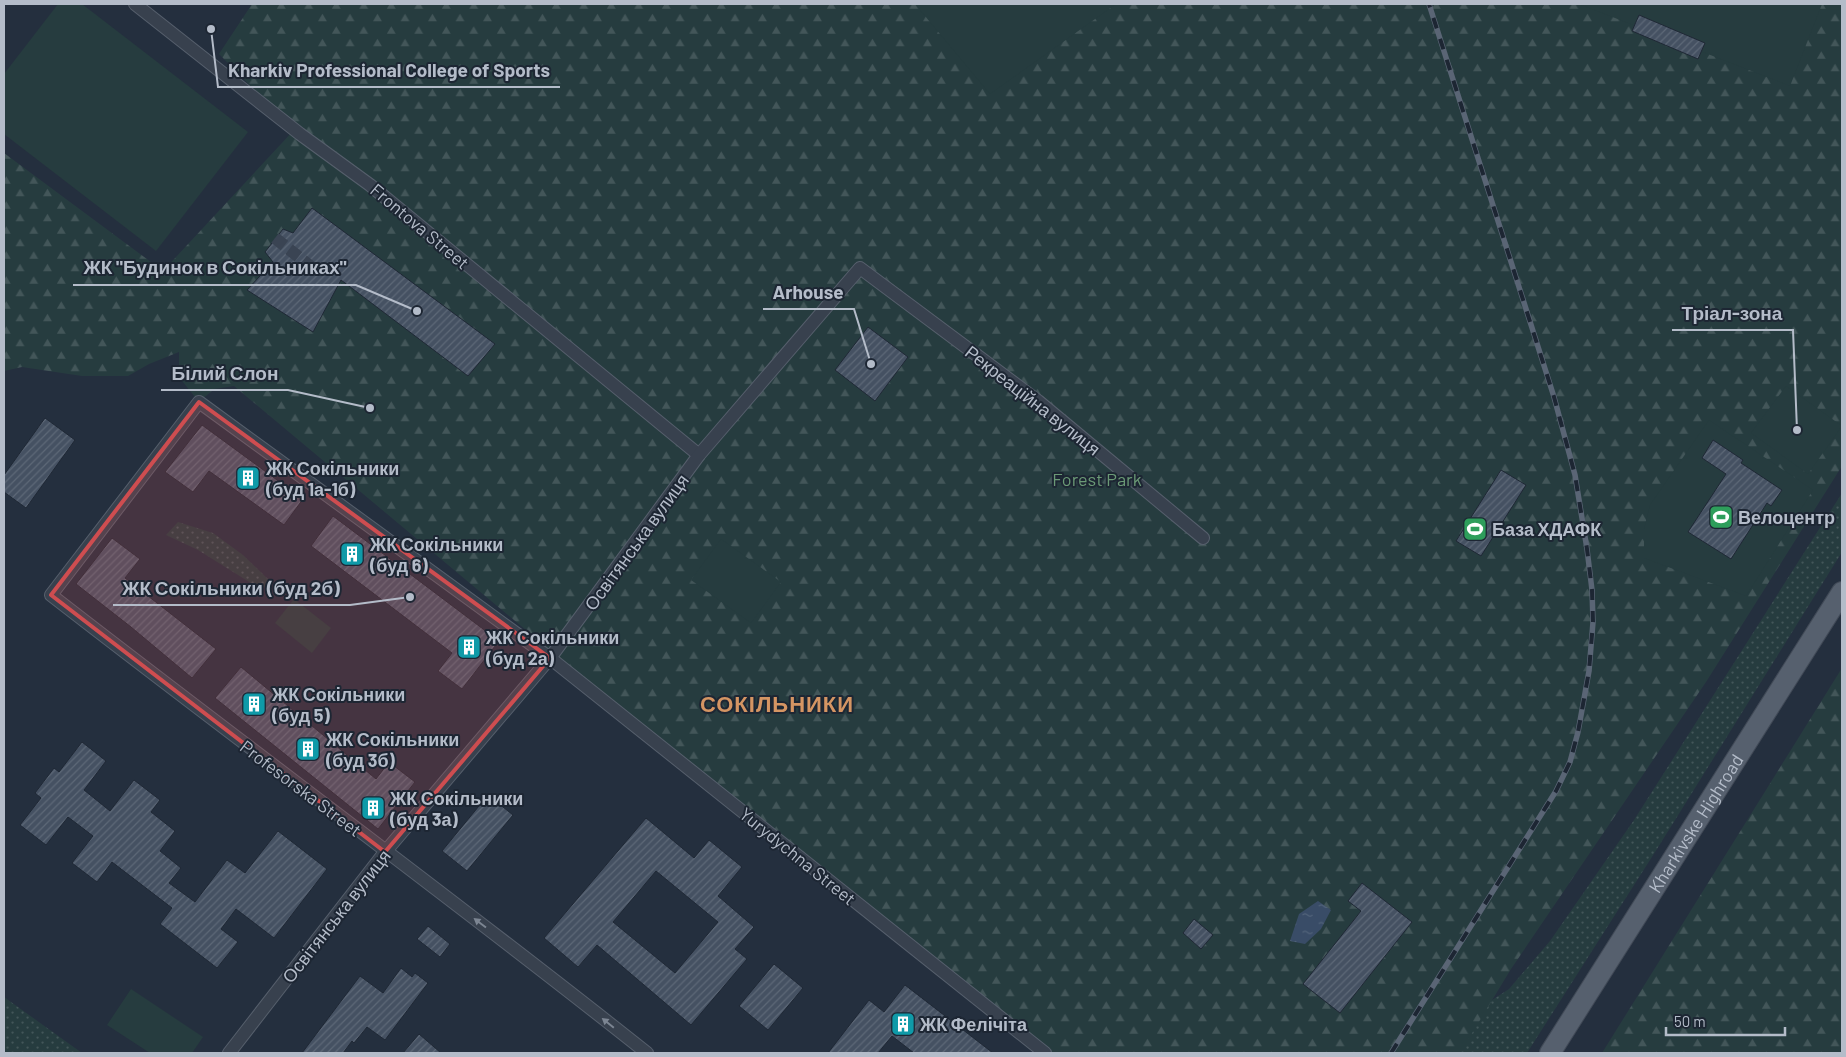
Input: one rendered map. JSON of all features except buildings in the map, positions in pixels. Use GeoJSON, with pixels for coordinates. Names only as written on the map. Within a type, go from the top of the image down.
{"type":"FeatureCollection","features":[{"type":"Feature","properties":{"kind":"main road","name":"Kharkivske Highroad"},"geometry":{"type":"LineString","coordinates":[[1550,1053],[1842,592]]}},
{"type":"Feature","properties":{"kind":"street","name":"Frontova Street"},"geometry":{"type":"LineString","coordinates":[[135,4],[300,134],[370,185],[699,455]]}},
{"type":"Feature","properties":{"kind":"street","name":"Освітянська вулиця"},"geometry":{"type":"LineString","coordinates":[[229,1053],[386,852],[550,658],[699,455],[860,268]]}},
{"type":"Feature","properties":{"kind":"street","name":"Рекреаційна вулиця"},"geometry":{"type":"LineString","coordinates":[[860,268],[1038,401],[1203,538]]}},
{"type":"Feature","properties":{"kind":"street","name":"Yurydychna Street"},"geometry":{"type":"LineString","coordinates":[[51,595],[199,402],[550,658],[1045,1053]]}},
{"type":"Feature","properties":{"kind":"street","name":"Profesorska Street"},"geometry":{"type":"LineString","coordinates":[[51,595],[188,702],[530,960],[646,1053]]}},
{"type":"Feature","properties":{"kind":"highlighted area"},"geometry":{"type":"Polygon","coordinates":[[[199,402],[550,658],[385,852],[51,595],[199,402]]]}},
{"type":"Feature","properties":{"kind":"green space"},"geometry":{"type":"Polygon","coordinates":[[[58,4],[82,4],[248,132],[156,251],[4,134],[4,74],[58,4]]]}},
{"type":"Feature","properties":{"kind":"green space","name":"Forest Park"},"geometry":{"type":"Polygon","coordinates":[[[252,4],[1842,4],[1842,466],[1706,682],[1511,969],[1460,1053],[1047,1053],[527,631],[234,386],[214,389],[199,402],[179,377],[179,352],[149,364],[128,376],[82,376],[22,367],[4,371],[4,153],[163,271],[294,130],[219,54],[252,4]]]}},
{"type":"Feature","properties":{"kind":"green space"},"geometry":{"type":"Polygon","coordinates":[[[915,4],[1116,4],[990,94],[915,4]]]}},
{"type":"Feature","properties":{"kind":"green space"},"geometry":{"type":"Polygon","coordinates":[[[1579,4],[1822,4],[1790,86],[1579,4]]]}},
{"type":"Feature","properties":{"kind":"green space"},"geometry":{"type":"Polygon","coordinates":[[[1786,386],[1842,426],[1808,474],[1751,433],[1786,386]]]}},
{"type":"Feature","properties":{"kind":"green space","name":"Велоцентр"},"geometry":{"type":"Polygon","coordinates":[[[1709,420],[1813,490],[1746,596],[1644,558],[1644,529],[1650,505],[1709,420]]]}},
{"type":"Feature","properties":{"kind":"green space"},"geometry":{"type":"Polygon","coordinates":[[[1842,493],[1842,552],[1527,1053],[1446,1053],[1466,1017],[1509,989],[1550,941],[1634,820],[1842,493]]]}},
{"type":"Feature","properties":{"kind":"green space"},"geometry":{"type":"Polygon","coordinates":[[[178,522],[213,533],[243,555],[270,581],[262,590],[198,550],[166,535],[178,522]]]}},
{"type":"Feature","properties":{"kind":"green space"},"geometry":{"type":"Polygon","coordinates":[[[721,539],[781,582],[751,623],[691,580],[721,539]]]}},
{"type":"Feature","properties":{"kind":"green space"},"geometry":{"type":"Polygon","coordinates":[[[294,599],[331,628],[312,653],[275,623],[294,599]]]}},
{"type":"Feature","properties":{"kind":"green space"},"geometry":{"type":"Polygon","coordinates":[[[1842,668],[1842,1053],[1602,1053],[1842,668]]]}},
{"type":"Feature","properties":{"kind":"green space"},"geometry":{"type":"Polygon","coordinates":[[[131,989],[203,1037],[192,1053],[150,1053],[107,1025],[131,989]]]}},
{"type":"Feature","properties":{"kind":"green space"},"geometry":{"type":"Polygon","coordinates":[[[4,997],[82,1053],[4,1053],[4,997]]]}},
{"type":"Feature","properties":{"kind":"water"},"geometry":{"type":"Polygon","coordinates":[[[1318,901],[1331,910],[1321,929],[1305,944],[1290,941],[1299,914],[1318,901]]]}},
{"type":"Feature","properties":{"kind":"tunnel"},"geometry":{"type":"LineString","coordinates":[[275,238],[315,270]]}},
{"type":"Feature","properties":{"kind":"railway"},"geometry":{"type":"LineString","coordinates":[[1391,1053],[1556,791],[1570,762],[1578,732],[1589,671],[1593,622],[1592,590],[1587,549],[1575,475],[1554,397],[1429,4]]}},
{"type":"Feature","properties":{"kind":"place","name":"Kharkiv Professional College of Sports"},"geometry":{"type":"Point","coordinates":[211,29]}},
{"type":"Feature","properties":{"kind":"place","name":"ЖК \"Будинок в Сокільниках\""},"geometry":{"type":"Point","coordinates":[417,311]}},
{"type":"Feature","properties":{"kind":"place","name":"Arhouse"},"geometry":{"type":"Point","coordinates":[871,364]}},
{"type":"Feature","properties":{"kind":"place","name":"Білий Слон"},"geometry":{"type":"Point","coordinates":[370,408]}},
{"type":"Feature","properties":{"kind":"place","name":"Тріал-зона"},"geometry":{"type":"Point","coordinates":[1797,430]}},
{"type":"Feature","properties":{"kind":"place","name":"ЖК Сокільники (буд 1а-1б)"},"geometry":{"type":"Point","coordinates":[248,478]}},
{"type":"Feature","properties":{"kind":"place","name":"Велоцентр"},"geometry":{"type":"Point","coordinates":[1721,517]}},
{"type":"Feature","properties":{"kind":"place","name":"База ХДАФК"},"geometry":{"type":"Point","coordinates":[1475,529]}},
{"type":"Feature","properties":{"kind":"place","name":"ЖК Сокільники (буд 6)"},"geometry":{"type":"Point","coordinates":[352,554]}},
{"type":"Feature","properties":{"kind":"place","name":"ЖК Сокільники (буд 2б)"},"geometry":{"type":"Point","coordinates":[410,597]}},
{"type":"Feature","properties":{"kind":"place","name":"ЖК Сокільники (буд 2а)"},"geometry":{"type":"Point","coordinates":[469,647]}},
{"type":"Feature","properties":{"kind":"place","name":"ЖК Сокільники (буд 5)"},"geometry":{"type":"Point","coordinates":[254,704]}},
{"type":"Feature","properties":{"kind":"place","name":"ЖК Сокільники (буд 3б)"},"geometry":{"type":"Point","coordinates":[308,749]}},
{"type":"Feature","properties":{"kind":"place","name":"ЖК Сокільники (буд 3а)"},"geometry":{"type":"Point","coordinates":[373,808]}},
{"type":"Feature","properties":{"kind":"place","name":"ЖК Фелічіта"},"geometry":{"type":"Point","coordinates":[903,1024]}},
{"type":"Feature","properties":{"kind":"district","name":"СОКІЛЬНИКИ"},"geometry":{"type":"Point","coordinates":[777,703]}}]}
